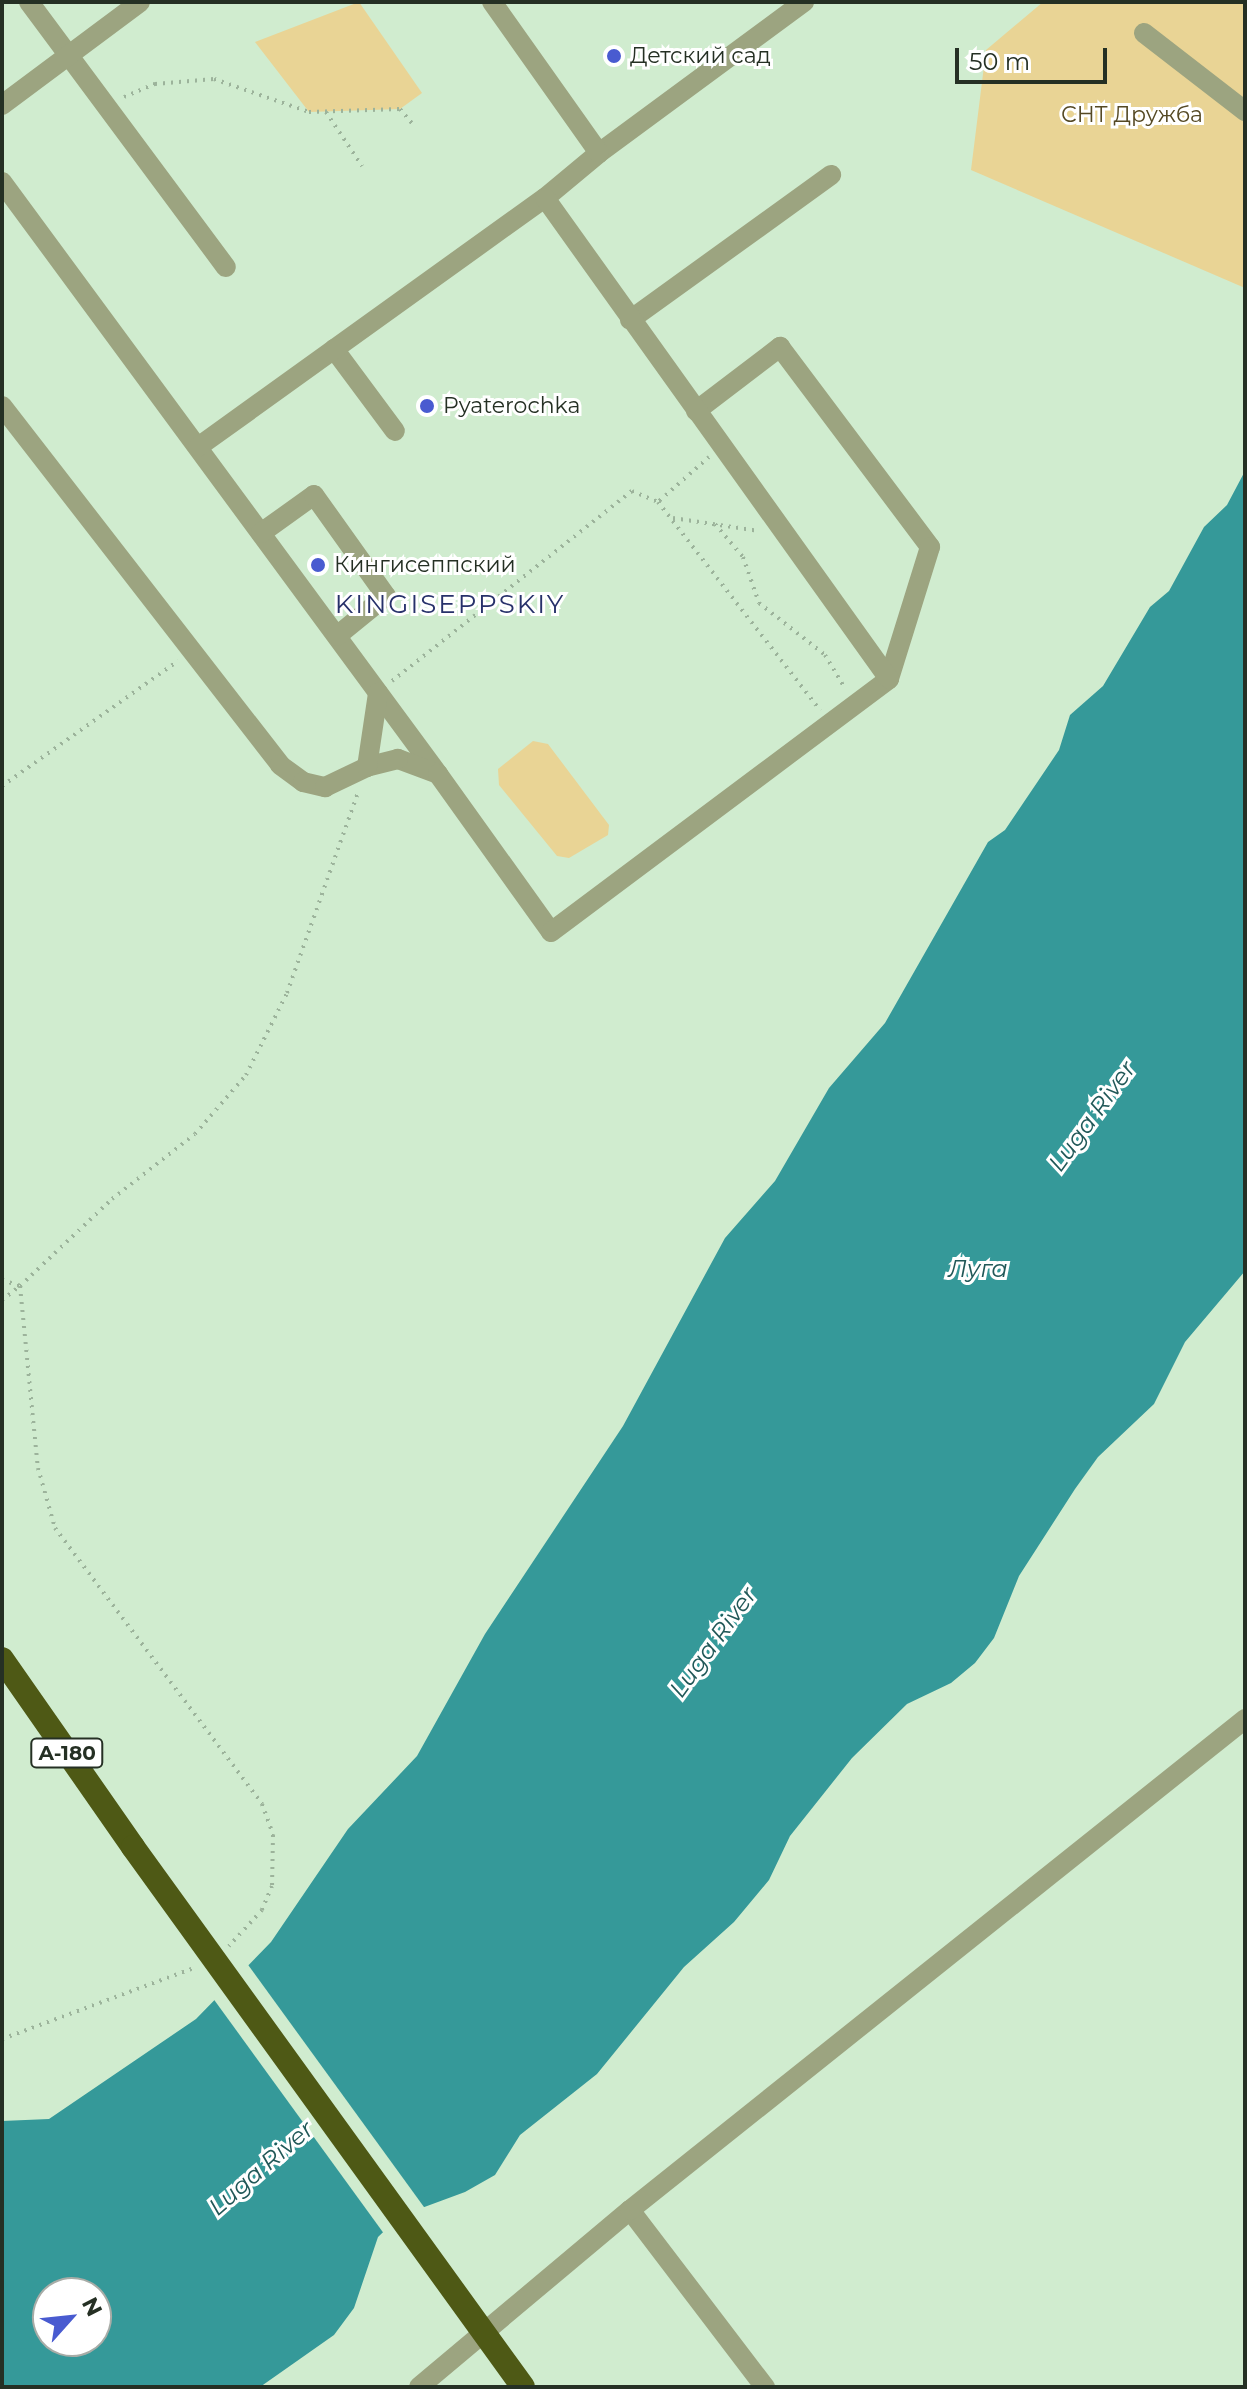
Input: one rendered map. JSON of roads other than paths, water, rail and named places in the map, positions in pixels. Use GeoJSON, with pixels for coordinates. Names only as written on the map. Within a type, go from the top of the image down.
{"type":"FeatureCollection","features":[{"type":"Feature","properties":{"kind":"highway","name":"А-180"},"geometry":{"type":"LineString","coordinates":[[2,1659],[133,1847],[523,2387]]}},
{"type":"Feature","properties":{"kind":"street"},"geometry":{"type":"LineString","coordinates":[[29,2],[226,267]]}},
{"type":"Feature","properties":{"kind":"street"},"geometry":{"type":"LineString","coordinates":[[2,105],[140,2]]}},
{"type":"Feature","properties":{"kind":"street"},"geometry":{"type":"LineString","coordinates":[[492,2],[599,153]]}},
{"type":"Feature","properties":{"kind":"street"},"geometry":{"type":"LineString","coordinates":[[198,447],[545,198],[599,153],[804,2]]}},
{"type":"Feature","properties":{"kind":"street"},"geometry":{"type":"LineString","coordinates":[[1144,33],[1245,111]]}},
{"type":"Feature","properties":{"kind":"street"},"geometry":{"type":"LineString","coordinates":[[630,320],[831,175]]}},
{"type":"Feature","properties":{"kind":"street"},"geometry":{"type":"LineString","coordinates":[[2,182],[551,932],[885,673],[930,547],[780,347],[696,411]]}},
{"type":"Feature","properties":{"kind":"street"},"geometry":{"type":"LineString","coordinates":[[545,198],[885,673]]}},
{"type":"Feature","properties":{"kind":"street"},"geometry":{"type":"LineString","coordinates":[[334,349],[395,431]]}},
{"type":"Feature","properties":{"kind":"street"},"geometry":{"type":"LineString","coordinates":[[2,406],[189,652],[280,765],[303,782],[325,787],[367,767],[398,759],[438,774]]}},
{"type":"Feature","properties":{"kind":"street"},"geometry":{"type":"LineString","coordinates":[[261,533],[314,495],[386,596],[337,636]]}},
{"type":"Feature","properties":{"kind":"street"},"geometry":{"type":"LineString","coordinates":[[367,767],[378,693]]}},
{"type":"Feature","properties":{"kind":"street"},"geometry":{"type":"LineString","coordinates":[[419,2387],[630,2210],[1245,1719]]}},
{"type":"Feature","properties":{"kind":"street"},"geometry":{"type":"LineString","coordinates":[[630,2210],[765,2387]]}},
{"type":"Feature","properties":{"kind":"water","name":"Луга"},"geometry":{"type":"Polygon","coordinates":[[[1245,471],[1245,1271],[1185,1342],[1154,1404],[1098,1457],[1075,1489],[1019,1576],[994,1638],[975,1663],[951,1683],[907,1704],[852,1758],[790,1836],[769,1880],[734,1922],[684,1967],[597,2074],[520,2135],[495,2175],[465,2192],[400,2216],[378,2237],[354,2308],[334,2335],[260,2387],[2,2387],[2,2121],[49,2119],[196,2019],[271,1942],[348,1829],[417,1756],[485,1634],[623,1426],[725,1238],[775,1181],[829,1088],[885,1023],[988,842],[1005,830],[1059,750],[1070,715],[1103,686],[1150,607],[1169,591],[1204,527],[1227,505],[1245,471]]]}},
{"type":"Feature","properties":{"kind":"place","name":"Детский сад"},"geometry":{"type":"Point","coordinates":[614,56]}},
{"type":"Feature","properties":{"kind":"place","name":"Pyaterochka"},"geometry":{"type":"Point","coordinates":[427,406]}},
{"type":"Feature","properties":{"kind":"place","name":"Кингисеппский"},"geometry":{"type":"Point","coordinates":[318,565]}},
{"type":"Feature","properties":{"kind":"district","name":"KINGISEPPSKIY"},"geometry":{"type":"Point","coordinates":[450,605]}},
{"type":"Feature","properties":{"kind":"park label","name":"СНТ Дружба"},"geometry":{"type":"Point","coordinates":[1132,115]}},
{"type":"Feature","properties":{"kind":"water label","name":"Luga River"},"geometry":{"type":"Point","coordinates":[1092,1116]}},
{"type":"Feature","properties":{"kind":"water label","name":"Luga River"},"geometry":{"type":"Point","coordinates":[713,1642]}},
{"type":"Feature","properties":{"kind":"water label","name":"Luga River"},"geometry":{"type":"Point","coordinates":[261,2168]}}]}
